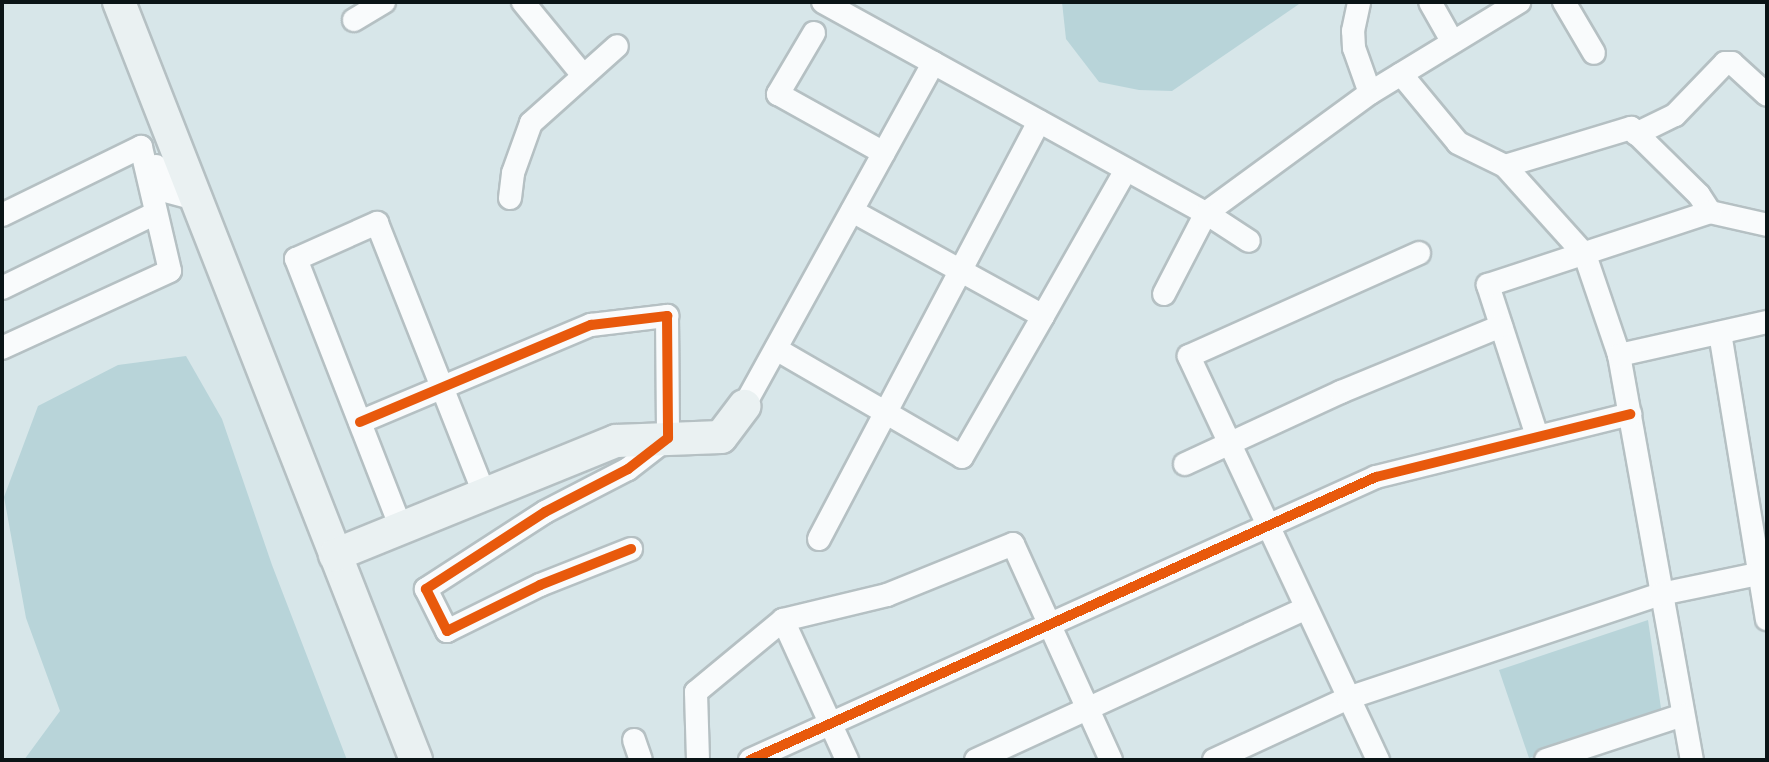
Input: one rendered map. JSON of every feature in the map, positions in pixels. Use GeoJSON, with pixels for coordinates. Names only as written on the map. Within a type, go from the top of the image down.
{"type":"FeatureCollection","features":[{"type":"Feature","properties":{"kind":"street"},"geometry":{"type":"LineString","coordinates":[[119,2],[416,760]]}},
{"type":"Feature","properties":{"kind":"street"},"geometry":{"type":"LineString","coordinates":[[354,20],[384,2]]}},
{"type":"Feature","properties":{"kind":"street"},"geometry":{"type":"LineString","coordinates":[[823,2],[1206,213],[1249,241]]}},
{"type":"Feature","properties":{"kind":"street"},"geometry":{"type":"LineString","coordinates":[[1359,2],[1353,31],[1354,48],[1370,93]]}},
{"type":"Feature","properties":{"kind":"street"},"geometry":{"type":"LineString","coordinates":[[1430,2],[1452,41]]}},
{"type":"Feature","properties":{"kind":"street"},"geometry":{"type":"LineString","coordinates":[[1164,294],[1206,213],[1370,93],[1519,2]]}},
{"type":"Feature","properties":{"kind":"street"},"geometry":{"type":"LineString","coordinates":[[1564,2],[1594,53]]}},
{"type":"Feature","properties":{"kind":"street"},"geometry":{"type":"LineString","coordinates":[[533,6],[582,74]]}},
{"type":"Feature","properties":{"kind":"street"},"geometry":{"type":"LineString","coordinates":[[814,33],[778,94],[884,153]]}},
{"type":"Feature","properties":{"kind":"street"},"geometry":{"type":"LineString","coordinates":[[510,198],[513,173],[531,123],[582,74],[617,46]]}},
{"type":"Feature","properties":{"kind":"street"},"geometry":{"type":"LineString","coordinates":[[335,555],[616,441],[721,437],[744,406],[933,63]]}},
{"type":"Feature","properties":{"kind":"street"},"geometry":{"type":"LineString","coordinates":[[1636,134],[1675,115],[1725,63],[1732,63],[1767,95]]}},
{"type":"Feature","properties":{"kind":"street"},"geometry":{"type":"LineString","coordinates":[[1401,74],[1458,143],[1505,166],[1585,255],[1619,355],[1692,760]]}},
{"type":"Feature","properties":{"kind":"street"},"geometry":{"type":"LineString","coordinates":[[819,539],[1039,121]]}},
{"type":"Feature","properties":{"kind":"street"},"geometry":{"type":"LineString","coordinates":[[1505,166],[1631,128],[1699,195],[1710,212]]}},
{"type":"Feature","properties":{"kind":"street"},"geometry":{"type":"LineString","coordinates":[[141,147],[154,161],[166,191],[196,199]]}},
{"type":"Feature","properties":{"kind":"street"},"geometry":{"type":"LineString","coordinates":[[2,348],[170,271],[141,147]]}},
{"type":"Feature","properties":{"kind":"street"},"geometry":{"type":"LineString","coordinates":[[2,215],[141,147]]}},
{"type":"Feature","properties":{"kind":"street"},"geometry":{"type":"LineString","coordinates":[[776,349],[962,457],[1126,170]]}},
{"type":"Feature","properties":{"kind":"street"},"geometry":{"type":"LineString","coordinates":[[852,211],[1043,316]]}},
{"type":"Feature","properties":{"kind":"street"},"geometry":{"type":"LineString","coordinates":[[1537,436],[1488,285],[1710,212],[1767,225]]}},
{"type":"Feature","properties":{"kind":"street"},"geometry":{"type":"LineString","coordinates":[[2,288],[156,213]]}},
{"type":"Feature","properties":{"kind":"street"},"geometry":{"type":"LineString","coordinates":[[401,528],[296,259],[377,223],[484,493]]}},
{"type":"Feature","properties":{"kind":"street"},"geometry":{"type":"LineString","coordinates":[[1378,760],[1189,356],[1419,253]]}},
{"type":"Feature","properties":{"kind":"street"},"geometry":{"type":"LineString","coordinates":[[360,422],[591,325],[667,316],[668,438]]}},
{"type":"Feature","properties":{"kind":"street"},"geometry":{"type":"LineString","coordinates":[[1619,355],[1767,322]]}},
{"type":"Feature","properties":{"kind":"street"},"geometry":{"type":"LineString","coordinates":[[1185,464],[1341,392],[1501,326]]}},
{"type":"Feature","properties":{"kind":"street"},"geometry":{"type":"LineString","coordinates":[[1720,333],[1763,573],[1767,619]]}},
{"type":"Feature","properties":{"kind":"street"},"geometry":{"type":"LineString","coordinates":[[750,760],[1376,477],[1630,414]]}},
{"type":"Feature","properties":{"kind":"street"},"geometry":{"type":"LineString","coordinates":[[631,549],[540,585],[447,631],[426,589],[545,512],[628,469],[668,438]]}},
{"type":"Feature","properties":{"kind":"street"},"geometry":{"type":"LineString","coordinates":[[698,760],[696,692],[783,620],[887,595],[1013,544],[1111,760]]}},
{"type":"Feature","properties":{"kind":"street"},"geometry":{"type":"LineString","coordinates":[[1214,760],[1348,698],[1661,594],[1763,573]]}},
{"type":"Feature","properties":{"kind":"street"},"geometry":{"type":"LineString","coordinates":[[976,760],[1305,609]]}},
{"type":"Feature","properties":{"kind":"street"},"geometry":{"type":"LineString","coordinates":[[783,620],[847,760]]}},
{"type":"Feature","properties":{"kind":"street"},"geometry":{"type":"LineString","coordinates":[[1546,760],[1683,715]]}},
{"type":"Feature","properties":{"kind":"shaded area"},"geometry":{"type":"Polygon","coordinates":[[[1062,2],[1302,2],[1172,91],[1139,90],[1099,82],[1066,39],[1062,2]]]}},
{"type":"Feature","properties":{"kind":"shaded area"},"geometry":{"type":"Polygon","coordinates":[[[186,356],[222,419],[272,565],[347,760],[24,760],[60,711],[26,618],[4,497],[38,406],[118,365],[186,356]]]}},
{"type":"Feature","properties":{"kind":"shaded area"},"geometry":{"type":"Polygon","coordinates":[[[1648,620],[1662,715],[1529,758],[1499,670],[1648,620]]]}},
{"type":"Feature","properties":{"kind":"cycle path"},"geometry":{"type":"LineString","coordinates":[[360,422],[591,325],[667,316],[668,438],[628,469],[545,512],[426,589],[447,631],[540,585],[631,549]]}},
{"type":"Feature","properties":{"kind":"cycle path"},"geometry":{"type":"LineString","coordinates":[[750,760],[1376,477],[1630,414]]}}]}
